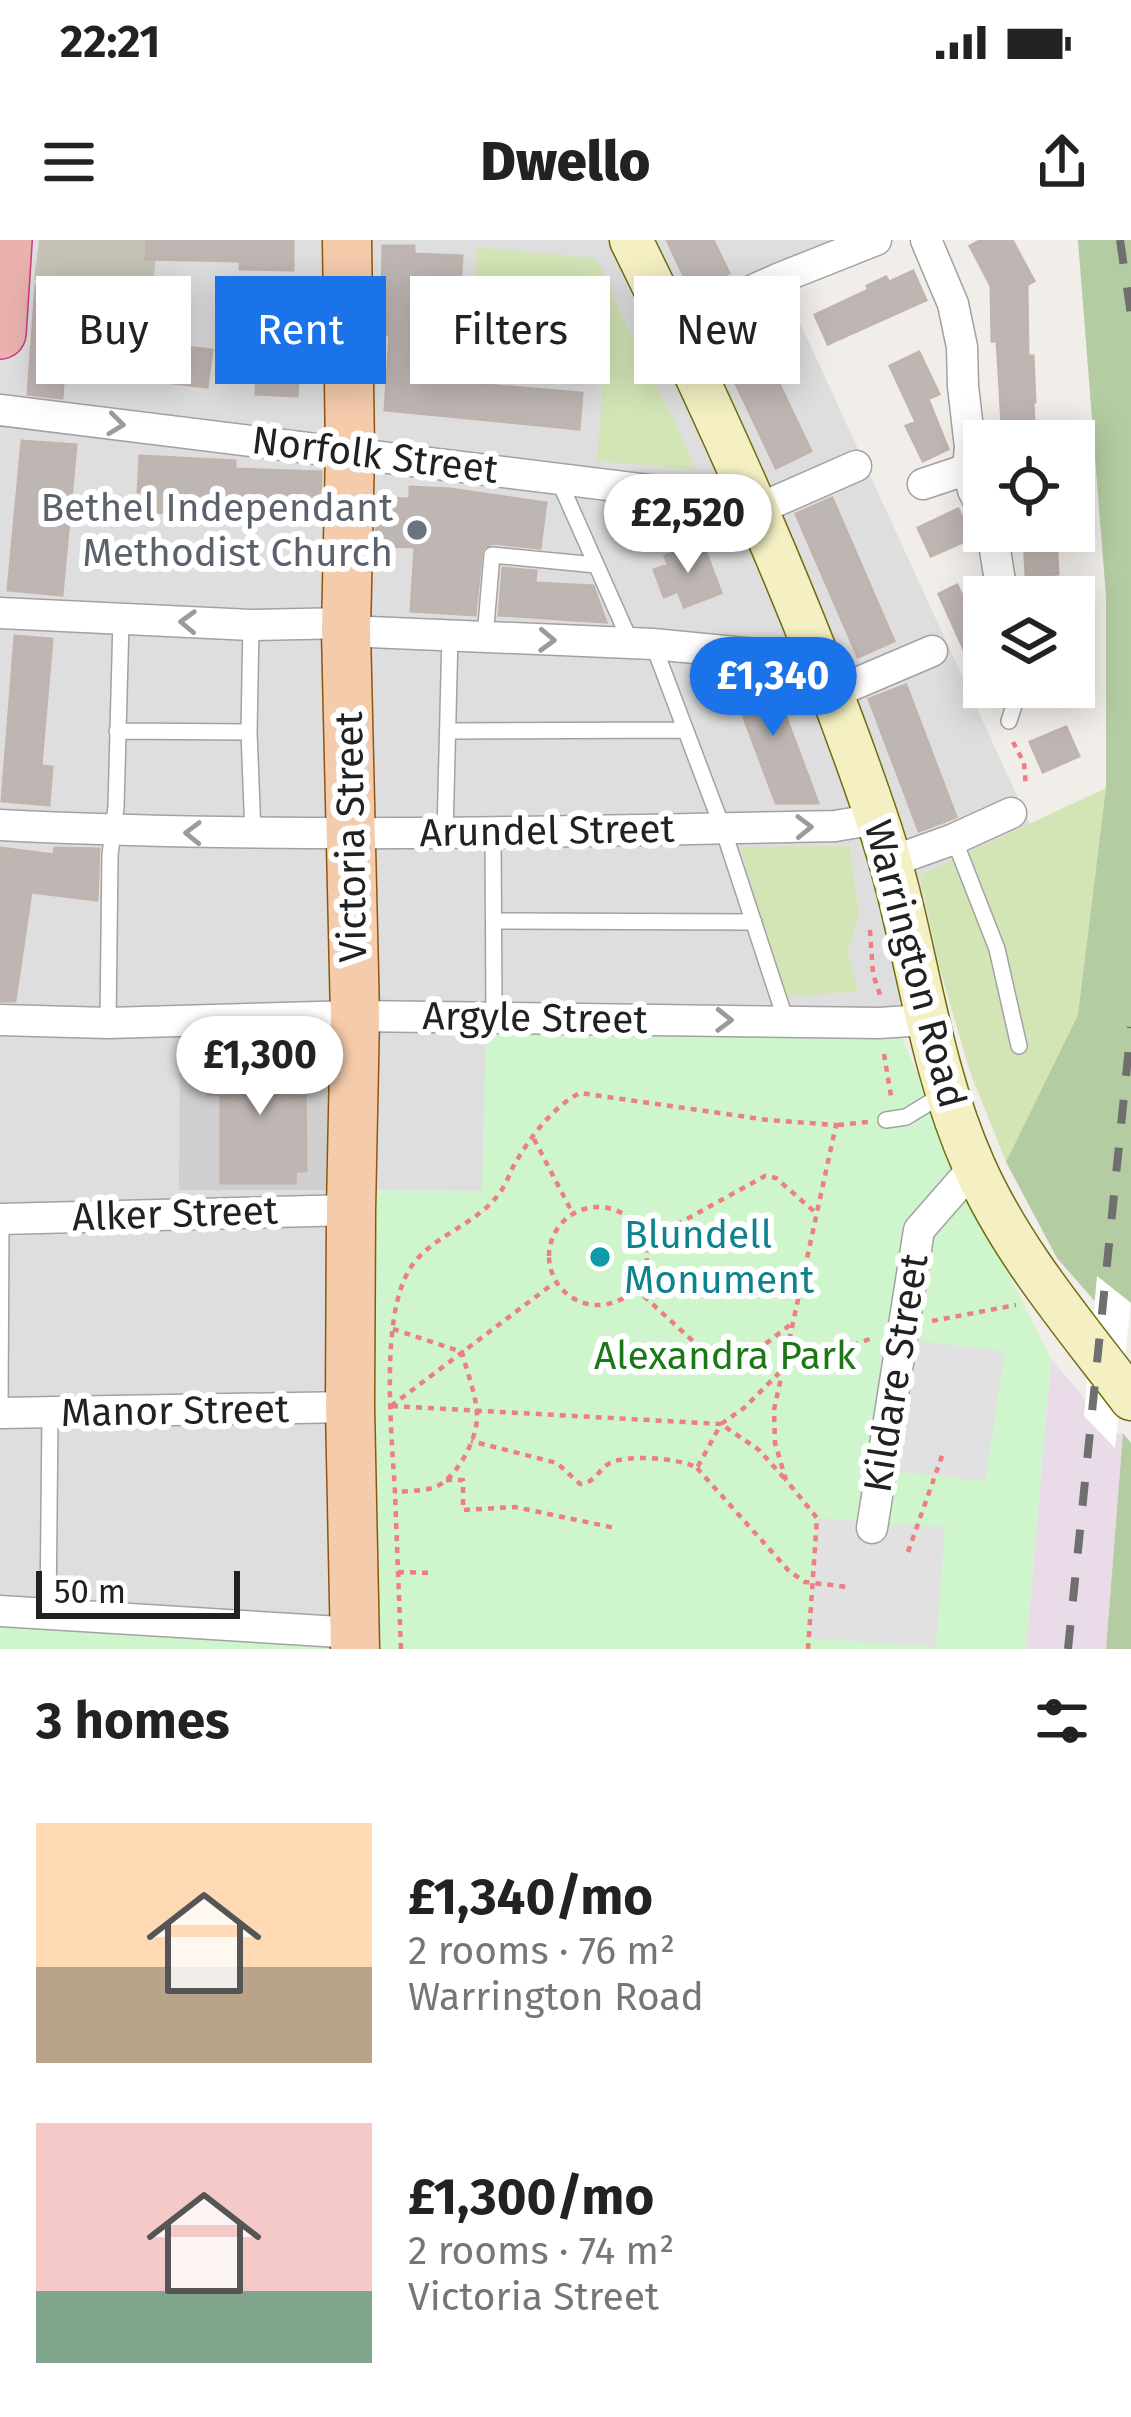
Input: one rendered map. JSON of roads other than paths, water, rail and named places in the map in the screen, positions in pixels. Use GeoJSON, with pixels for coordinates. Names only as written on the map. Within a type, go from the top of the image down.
{"type":"FeatureCollection","features":[{"type":"Feature","properties":{"kind":"highway"},"geometry":{"type":"LineString","coordinates":[[0,333],[6,240]]}},
{"type":"Feature","properties":{"kind":"main road","name":"Victoria Street"},"geometry":{"type":"LineString","coordinates":[[347,240],[346,627],[355,1016],[350,1210],[371,1406],[355,1641]]}},
{"type":"Feature","properties":{"kind":"main road","name":"Warrington Road"},"geometry":{"type":"LineString","coordinates":[[631,240],[649,276]]}},
{"type":"Feature","properties":{"kind":"main road","name":"Warrington Road"},"geometry":{"type":"LineString","coordinates":[[699,384],[753,502],[878,819],[926,1020],[974,1167],[1018,1247],[1131,1399]]}},
{"type":"Feature","properties":{"kind":"street"},"geometry":{"type":"LineString","coordinates":[[785,276],[876,240]]}},
{"type":"Feature","properties":{"kind":"street"},"geometry":{"type":"LineString","coordinates":[[926,240],[952,304],[962,347],[967,420]]}},
{"type":"Feature","properties":{"kind":"street","name":"Norfolk Street"},"geometry":{"type":"LineString","coordinates":[[0,410],[753,502]]}},
{"type":"Feature","properties":{"kind":"street"},"geometry":{"type":"LineString","coordinates":[[753,502],[856,466]]}},
{"type":"Feature","properties":{"kind":"street"},"geometry":{"type":"LineString","coordinates":[[923,484],[963,472]]}},
{"type":"Feature","properties":{"kind":"street"},"geometry":{"type":"LineString","coordinates":[[0,614],[346,627],[777,656],[812,646]]}},
{"type":"Feature","properties":{"kind":"street"},"geometry":{"type":"LineString","coordinates":[[831,694],[932,651]]}},
{"type":"Feature","properties":{"kind":"street"},"geometry":{"type":"LineString","coordinates":[[890,862],[1011,813]]}},
{"type":"Feature","properties":{"kind":"street","name":"Arundel Street"},"geometry":{"type":"LineString","coordinates":[[0,825],[352,835],[835,826],[878,819]]}},
{"type":"Feature","properties":{"kind":"street","name":"Argyle Street"},"geometry":{"type":"LineString","coordinates":[[0,1020],[108,1023],[355,1016],[926,1020]]}},
{"type":"Feature","properties":{"kind":"street","name":"Kildare Street"},"geometry":{"type":"LineString","coordinates":[[872,1528],[919,1230],[974,1167]]}},
{"type":"Feature","properties":{"kind":"street","name":"Alker Street"},"geometry":{"type":"LineString","coordinates":[[0,1219],[350,1210]]}},
{"type":"Feature","properties":{"kind":"street","name":"Manor Street"},"geometry":{"type":"LineString","coordinates":[[0,1413],[371,1406]]}},
{"type":"Feature","properties":{"kind":"street"},"geometry":{"type":"LineString","coordinates":[[0,1611],[355,1641]]}},
{"type":"Feature","properties":{"kind":"lane"},"geometry":{"type":"LineString","coordinates":[[558,478],[596,565],[685,730],[786,1021]]}},
{"type":"Feature","properties":{"kind":"lane"},"geometry":{"type":"LineString","coordinates":[[485,637],[492,555],[596,565]]}},
{"type":"Feature","properties":{"kind":"lane"},"geometry":{"type":"LineString","coordinates":[[108,1023],[121,620]]}},
{"type":"Feature","properties":{"kind":"lane"},"geometry":{"type":"LineString","coordinates":[[251,625],[248,732],[253,834]]}},
{"type":"Feature","properties":{"kind":"lane"},"geometry":{"type":"LineString","coordinates":[[446,833],[450,635]]}},
{"type":"Feature","properties":{"kind":"lane"},"geometry":{"type":"LineString","coordinates":[[1009,721],[1013,708]]}},
{"type":"Feature","properties":{"kind":"lane"},"geometry":{"type":"LineString","coordinates":[[448,730],[685,730]]}},
{"type":"Feature","properties":{"kind":"lane"},"geometry":{"type":"LineString","coordinates":[[117,731],[248,732]]}},
{"type":"Feature","properties":{"kind":"lane"},"geometry":{"type":"LineString","coordinates":[[494,832],[494,1018]]}},
{"type":"Feature","properties":{"kind":"lane"},"geometry":{"type":"LineString","coordinates":[[954,839],[998,949],[1018,1046]]}},
{"type":"Feature","properties":{"kind":"lane"},"geometry":{"type":"LineString","coordinates":[[494,921],[754,922]]}},
{"type":"Feature","properties":{"kind":"lane"},"geometry":{"type":"LineString","coordinates":[[886,1120],[906,1117],[946,1092]]}},
{"type":"Feature","properties":{"kind":"lane"},"geometry":{"type":"LineString","coordinates":[[0,1219],[0,1413]]}},
{"type":"Feature","properties":{"kind":"lane"},"geometry":{"type":"LineString","coordinates":[[47,1614],[50,1414]]}},
{"type":"Feature","properties":{"kind":"railway"},"geometry":{"type":"LineString","coordinates":[[1120,240],[1131,315]]}},
{"type":"Feature","properties":{"kind":"railway"},"geometry":{"type":"LineString","coordinates":[[1068,1649],[1131,1027]]}},
{"type":"Feature","properties":{"kind":"place","name":"Bethel Independant Methodist Church"},"geometry":{"type":"Point","coordinates":[417,530]}},
{"type":"Feature","properties":{"kind":"place","name":"Blundell Monument"},"geometry":{"type":"Point","coordinates":[600,1257]}},
{"type":"Feature","properties":{"kind":"park label","name":"Alexandra Park"},"geometry":{"type":"Point","coordinates":[725,1356]}}]}
